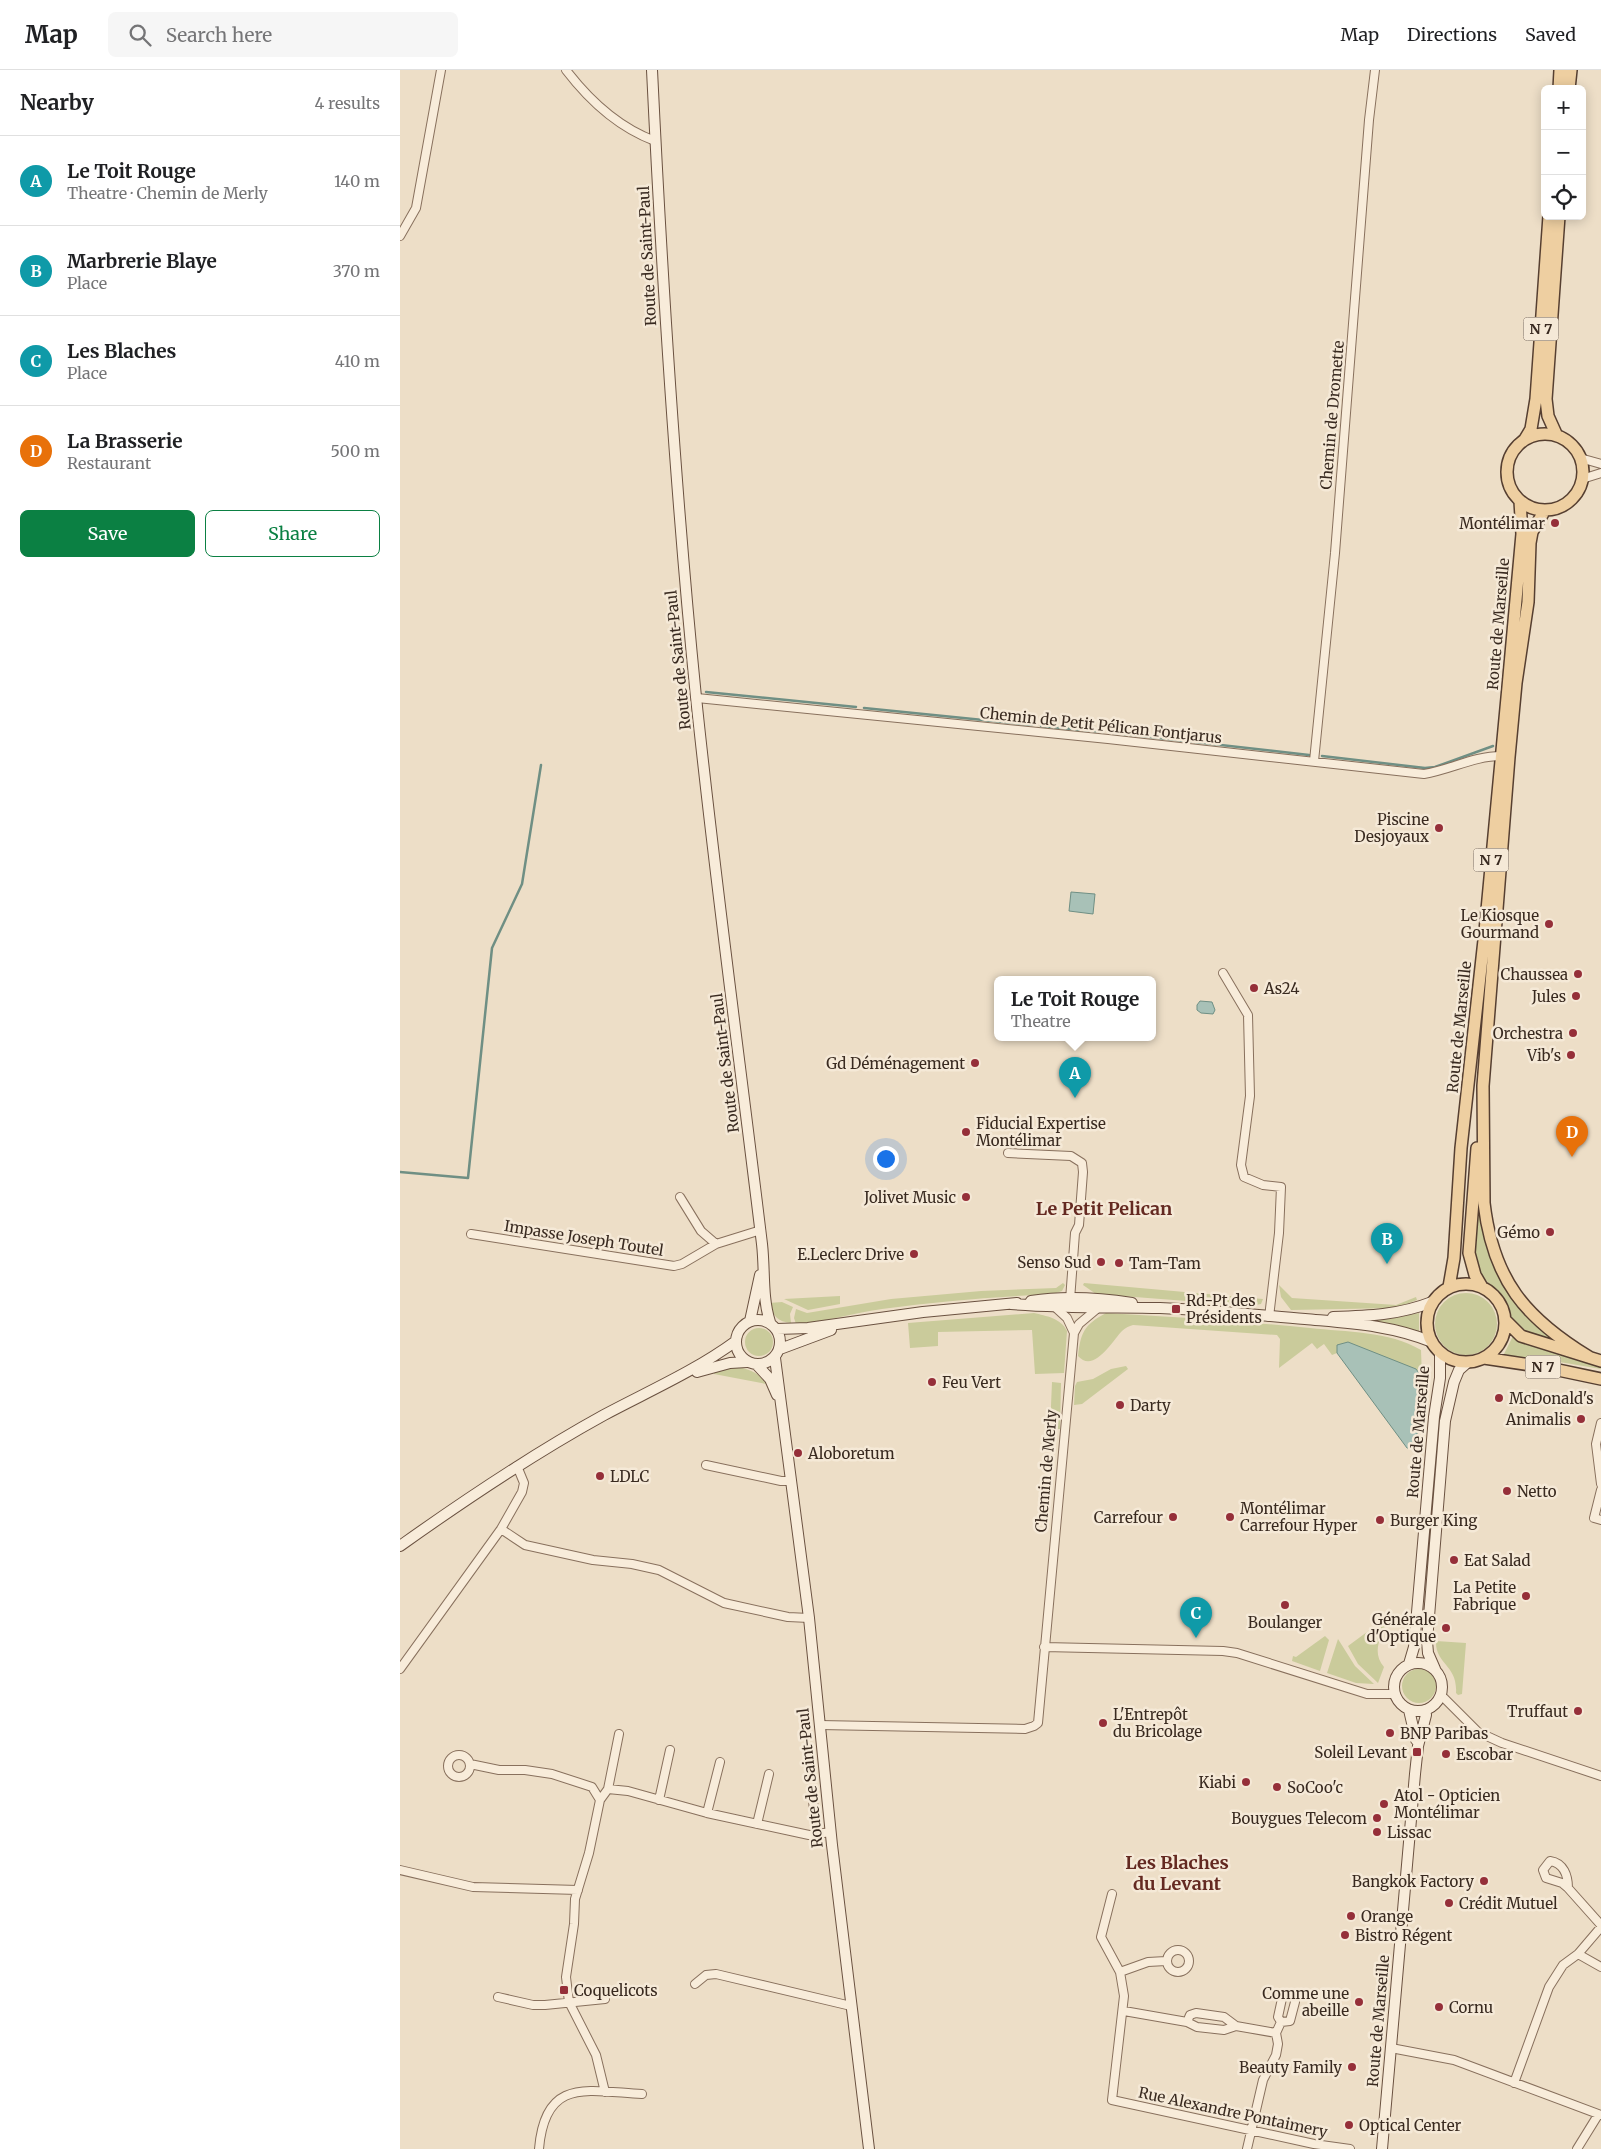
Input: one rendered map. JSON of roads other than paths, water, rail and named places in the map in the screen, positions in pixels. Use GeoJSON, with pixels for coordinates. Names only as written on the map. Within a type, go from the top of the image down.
{"type":"FeatureCollection","features":[{"type":"Feature","properties":{"kind":"main road","name":"Route de Saint-Paul"},"geometry":{"type":"LineString","coordinates":[[652,70],[667,348],[696,698],[761,1230],[765,1270],[764,1300],[773,1326]]}},
{"type":"Feature","properties":{"kind":"main road"},"geometry":{"type":"LineString","coordinates":[[1559,85],[1560,70]]}},
{"type":"Feature","properties":{"kind":"main road"},"geometry":{"type":"LineString","coordinates":[[1569,85],[1571,70]]}},
{"type":"Feature","properties":{"kind":"main road","name":"N 7"},"geometry":{"type":"LineString","coordinates":[[1525,439],[1531,429],[1536,399],[1549,220]]}},
{"type":"Feature","properties":{"kind":"main road","name":"N 7"},"geometry":{"type":"LineString","coordinates":[[1557,436],[1548,416],[1546,398],[1559,220]]}},
{"type":"Feature","properties":{"kind":"main road"},"geometry":{"type":"LineString","coordinates":[[1535,435],[1557,436],[1570,444],[1580,458],[1582,479],[1579,488],[1570,500],[1559,507],[1545,510],[1536,509],[1520,501],[1515,496],[1508,482],[1507,466],[1513,451],[1525,439],[1535,435]]}},
{"type":"Feature","properties":{"kind":"main road","name":"Route de Marseille"},"geometry":{"type":"LineString","coordinates":[[1449,1287],[1454,1258],[1461,1148],[1485,931],[1522,534],[1520,501]]}},
{"type":"Feature","properties":{"kind":"main road","name":"Route de Marseille"},"geometry":{"type":"LineString","coordinates":[[1483,1101],[1509,757],[1516,683],[1528,602],[1530,544],[1532,532],[1545,510]]}},
{"type":"Feature","properties":{"kind":"main road","name":"N 7"},"geometry":{"type":"LineString","coordinates":[[1482,1287],[1475,1275],[1468,1242],[1483,1101]]}},
{"type":"Feature","properties":{"kind":"main road","name":"N 7"},"geometry":{"type":"LineString","coordinates":[[1483,1101],[1484,1203],[1490,1239],[1499,1264],[1510,1286],[1532,1315],[1563,1341],[1589,1358],[1601,1361]]}},
{"type":"Feature","properties":{"kind":"main road","name":"Route de Saint-Paul"},"geometry":{"type":"LineString","coordinates":[[750,1321],[760,1278],[762,1244]]}},
{"type":"Feature","properties":{"kind":"main road"},"geometry":{"type":"LineString","coordinates":[[1469,1284],[1482,1287],[1498,1300],[1503,1310],[1505,1320],[1504,1332],[1500,1342],[1493,1352],[1484,1358],[1468,1362],[1448,1358],[1432,1342],[1426,1322],[1432,1302],[1449,1287],[1469,1284]]}},
{"type":"Feature","properties":{"kind":"main road"},"geometry":{"type":"LineString","coordinates":[[400,1546],[517,1466],[717,1355],[736,1341],[742,1327],[750,1321],[760,1320],[773,1326],[851,1324],[923,1312],[1011,1304],[1043,1299],[1115,1301],[1161,1308],[1389,1328],[1432,1342]]}},
{"type":"Feature","properties":{"kind":"main road"},"geometry":{"type":"LineString","coordinates":[[1286,1318],[1384,1315],[1406,1311],[1432,1302]]}},
{"type":"Feature","properties":{"kind":"main road"},"geometry":{"type":"LineString","coordinates":[[1011,1304],[1055,1307],[1161,1308]]}},
{"type":"Feature","properties":{"kind":"main road"},"geometry":{"type":"LineString","coordinates":[[1505,1320],[1521,1336],[1589,1358]]}},
{"type":"Feature","properties":{"kind":"main road"},"geometry":{"type":"LineString","coordinates":[[666,1384],[713,1366],[730,1363],[767,1363],[778,1353],[851,1324]]}},
{"type":"Feature","properties":{"kind":"main road"},"geometry":{"type":"LineString","coordinates":[[773,1326],[781,1339],[778,1353]]}},
{"type":"Feature","properties":{"kind":"main road"},"geometry":{"type":"LineString","coordinates":[[736,1341],[740,1355],[752,1364]]}},
{"type":"Feature","properties":{"kind":"main road","name":"Route de Marseille"},"geometry":{"type":"LineString","coordinates":[[1409,1664],[1415,1640],[1440,1378],[1440,1352]]}},
{"type":"Feature","properties":{"kind":"main road","name":"Route de Saint-Paul"},"geometry":{"type":"LineString","coordinates":[[778,1353],[781,1405],[809,1618],[831,1832],[869,2149]]}},
{"type":"Feature","properties":{"kind":"main road","name":"N 7"},"geometry":{"type":"LineString","coordinates":[[1484,1358],[1544,1367],[1601,1379]]}},
{"type":"Feature","properties":{"kind":"main road","name":"Route de Marseille"},"geometry":{"type":"LineString","coordinates":[[1435,1669],[1428,1653],[1427,1641],[1445,1421],[1454,1382],[1459,1370],[1468,1362]]}},
{"type":"Feature","properties":{"kind":"main road","name":"Route de Saint-Paul"},"geometry":{"type":"LineString","coordinates":[[752,1364],[770,1379],[781,1405]]}},
{"type":"Feature","properties":{"kind":"main road"},"geometry":{"type":"LineString","coordinates":[[1544,1367],[1552,1364],[1601,1374]]}},
{"type":"Feature","properties":{"kind":"main road"},"geometry":{"type":"LineString","coordinates":[[1421,1662],[1435,1669],[1442,1681],[1441,1695],[1432,1707],[1425,1710],[1409,1710],[1402,1706],[1394,1694],[1394,1681],[1400,1669],[1409,1664],[1421,1662]]}},
{"type":"Feature","properties":{"kind":"main road"},"geometry":{"type":"LineString","coordinates":[[1409,1710],[1418,1746]]}},
{"type":"Feature","properties":{"kind":"main road"},"geometry":{"type":"LineString","coordinates":[[1418,1746],[1426,1715],[1425,1710]]}},
{"type":"Feature","properties":{"kind":"main road","name":"Route de Marseille"},"geometry":{"type":"LineString","coordinates":[[1382,2149],[1418,1746]]}},
{"type":"Feature","properties":{"kind":"street"},"geometry":{"type":"LineString","coordinates":[[400,236],[416,208],[441,70]]}},
{"type":"Feature","properties":{"kind":"street"},"geometry":{"type":"LineString","coordinates":[[566,70],[589,98],[637,134],[655,140]]}},
{"type":"Feature","properties":{"kind":"street","name":"Chemin de Dromette"},"geometry":{"type":"LineString","coordinates":[[1314,761],[1335,553],[1369,120],[1375,70]]}},
{"type":"Feature","properties":{"kind":"street"},"geometry":{"type":"LineString","coordinates":[[1580,458],[1601,464]]}},
{"type":"Feature","properties":{"kind":"street"},"geometry":{"type":"LineString","coordinates":[[1582,479],[1601,473]]}},
{"type":"Feature","properties":{"kind":"street","name":"Chemin de Petit Pélican Fontjarus"},"geometry":{"type":"LineString","coordinates":[[696,698],[1314,761],[1424,774],[1439,772],[1476,759],[1501,756]]}},
{"type":"Feature","properties":{"kind":"street"},"geometry":{"type":"LineString","coordinates":[[1223,973],[1248,1015],[1250,1096],[1241,1165],[1244,1177],[1263,1186],[1281,1187],[1279,1233],[1269,1317]]}},
{"type":"Feature","properties":{"kind":"street"},"geometry":{"type":"LineString","coordinates":[[1008,1153],[1071,1156],[1082,1163],[1084,1172],[1079,1225],[1075,1233],[1070,1300]]}},
{"type":"Feature","properties":{"kind":"street"},"geometry":{"type":"LineString","coordinates":[[680,1197],[702,1231],[716,1244]]}},
{"type":"Feature","properties":{"kind":"street","name":"Impasse Joseph Toutel"},"geometry":{"type":"LineString","coordinates":[[471,1234],[674,1266],[682,1264],[716,1244],[761,1230]]}},
{"type":"Feature","properties":{"kind":"street"},"geometry":{"type":"LineString","coordinates":[[1055,1307],[1067,1318],[1074,1333]]}},
{"type":"Feature","properties":{"kind":"street"},"geometry":{"type":"LineString","coordinates":[[1074,1333],[1079,1324],[1098,1308]]}},
{"type":"Feature","properties":{"kind":"street","name":"Chemin de Merly"},"geometry":{"type":"LineString","coordinates":[[820,1725],[1015,1729],[1034,1726],[1038,1723],[1074,1333]]}},
{"type":"Feature","properties":{"kind":"street"},"geometry":{"type":"LineString","coordinates":[[1601,1423],[1596,1444],[1601,1484]]}},
{"type":"Feature","properties":{"kind":"street"},"geometry":{"type":"LineString","coordinates":[[400,1669],[501,1529],[522,1492],[524,1483],[517,1466]]}},
{"type":"Feature","properties":{"kind":"street"},"geometry":{"type":"LineString","coordinates":[[706,1466],[781,1481],[790,1481]]}},
{"type":"Feature","properties":{"kind":"street"},"geometry":{"type":"LineString","coordinates":[[1601,1490],[1594,1518],[1601,1520]]}},
{"type":"Feature","properties":{"kind":"street"},"geometry":{"type":"LineString","coordinates":[[501,1529],[525,1545],[592,1560],[632,1564],[658,1570],[724,1603],[772,1614],[809,1618]]}},
{"type":"Feature","properties":{"kind":"street"},"geometry":{"type":"LineString","coordinates":[[1044,1647],[1222,1651],[1237,1653],[1367,1694],[1394,1694]]}},
{"type":"Feature","properties":{"kind":"street"},"geometry":{"type":"LineString","coordinates":[[1441,1695],[1478,1732],[1502,1743],[1601,1776]]}},
{"type":"Feature","properties":{"kind":"street"},"geometry":{"type":"LineString","coordinates":[[605,2092],[596,2055],[569,2002],[566,1977],[574,1924],[575,1899],[589,1853],[600,1800],[608,1789],[619,1734]]}},
{"type":"Feature","properties":{"kind":"street"},"geometry":{"type":"LineString","coordinates":[[659,1800],[670,1750]]}},
{"type":"Feature","properties":{"kind":"street"},"geometry":{"type":"LineString","coordinates":[[708,1813],[720,1762]]}},
{"type":"Feature","properties":{"kind":"street"},"geometry":{"type":"LineString","coordinates":[[470,1764],[499,1770],[525,1770],[552,1774],[592,1787],[600,1800]]}},
{"type":"Feature","properties":{"kind":"street"},"geometry":{"type":"LineString","coordinates":[[756,1824],[769,1774]]}},
{"type":"Feature","properties":{"kind":"street"},"geometry":{"type":"LineString","coordinates":[[608,1789],[628,1791],[708,1813],[809,1835],[831,1832]]}},
{"type":"Feature","properties":{"kind":"street"},"geometry":{"type":"LineString","coordinates":[[812,1789],[816,1834]]}},
{"type":"Feature","properties":{"kind":"street"},"geometry":{"type":"LineString","coordinates":[[400,1870],[473,1887],[578,1890]]}},
{"type":"Feature","properties":{"kind":"street"},"geometry":{"type":"LineString","coordinates":[[1514,2083],[1549,1987],[1563,1965],[1578,1954],[1601,1926],[1568,1888]]}},
{"type":"Feature","properties":{"kind":"street"},"geometry":{"type":"LineString","coordinates":[[1112,1894],[1101,1938],[1120,1972],[1124,1996],[1124,2011],[1187,2022],[1197,2027],[1224,2030],[1236,2026]]}},
{"type":"Feature","properties":{"kind":"street"},"geometry":{"type":"LineString","coordinates":[[1578,1954],[1601,1967]]}},
{"type":"Feature","properties":{"kind":"street"},"geometry":{"type":"LineString","coordinates":[[1120,1972],[1148,1962],[1166,1961]]}},
{"type":"Feature","properties":{"kind":"street"},"geometry":{"type":"LineString","coordinates":[[695,1984],[706,1975],[716,1974],[851,2006]]}},
{"type":"Feature","properties":{"kind":"street"},"geometry":{"type":"LineString","coordinates":[[498,1996],[533,2005],[605,1999]]}},
{"type":"Feature","properties":{"kind":"street","name":"Rue Alexandre Pontaimery"},"geometry":{"type":"LineString","coordinates":[[1124,2011],[1112,2100],[1314,2144],[1350,2149]]}},
{"type":"Feature","properties":{"kind":"street"},"geometry":{"type":"LineString","coordinates":[[1187,2022],[1190,2015],[1196,2013],[1224,2017],[1236,2026],[1276,2033]]}},
{"type":"Feature","properties":{"kind":"street"},"geometry":{"type":"LineString","coordinates":[[1247,2149],[1263,2080],[1276,2054],[1278,2044],[1276,2033],[1281,2022]]}},
{"type":"Feature","properties":{"kind":"street"},"geometry":{"type":"LineString","coordinates":[[1391,2048],[1454,2060],[1600,2115],[1577,2149]]}},
{"type":"Feature","properties":{"kind":"street"},"geometry":{"type":"LineString","coordinates":[[539,2149],[543,2124],[548,2113],[556,2103],[572,2092],[642,2094]]}},
{"type":"Feature","properties":{"kind":"waterway"},"geometry":{"type":"LineString","coordinates":[[706,692],[856,707]]}},
{"type":"Feature","properties":{"kind":"waterway"},"geometry":{"type":"LineString","coordinates":[[864,708],[1032,725]]}},
{"type":"Feature","properties":{"kind":"waterway"},"geometry":{"type":"LineString","coordinates":[[1041,726],[1103,732]]}},
{"type":"Feature","properties":{"kind":"waterway"},"geometry":{"type":"LineString","coordinates":[[1114,733],[1309,755]]}},
{"type":"Feature","properties":{"kind":"waterway"},"geometry":{"type":"LineString","coordinates":[[1322,756],[1425,768],[1435,767],[1493,746]]}},
{"type":"Feature","properties":{"kind":"waterway"},"geometry":{"type":"LineString","coordinates":[[400,1172],[468,1178],[492,948],[522,884],[541,765]]}},
{"type":"Feature","properties":{"kind":"place","name":"Montélimar"},"geometry":{"type":"Point","coordinates":[1555,523]}},
{"type":"Feature","properties":{"kind":"place","name":"Piscine Desjoyaux"},"geometry":{"type":"Point","coordinates":[1439,828]}},
{"type":"Feature","properties":{"kind":"place","name":"Le Kiosque Gourmand"},"geometry":{"type":"Point","coordinates":[1549,924]}},
{"type":"Feature","properties":{"kind":"place","name":"Chaussea"},"geometry":{"type":"Point","coordinates":[1578,974]}},
{"type":"Feature","properties":{"kind":"place","name":"As24"},"geometry":{"type":"Point","coordinates":[1254,988]}},
{"type":"Feature","properties":{"kind":"place","name":"Jules"},"geometry":{"type":"Point","coordinates":[1576,996]}},
{"type":"Feature","properties":{"kind":"place","name":"Orchestra"},"geometry":{"type":"Point","coordinates":[1573,1033]}},
{"type":"Feature","properties":{"kind":"place","name":"Vib's"},"geometry":{"type":"Point","coordinates":[1571,1055]}},
{"type":"Feature","properties":{"kind":"place","name":"Gd Déménagement"},"geometry":{"type":"Point","coordinates":[975,1063]}},
{"type":"Feature","properties":{"kind":"place","name":"Le Toit Rouge"},"geometry":{"type":"Point","coordinates":[1075,1098]}},
{"type":"Feature","properties":{"kind":"place","name":"Fiducial Expertise Montélimar"},"geometry":{"type":"Point","coordinates":[966,1132]}},
{"type":"Feature","properties":{"kind":"place","name":"La Brasserie"},"geometry":{"type":"Point","coordinates":[1572,1157]}},
{"type":"Feature","properties":{"kind":"place","name":"Jolivet Music"},"geometry":{"type":"Point","coordinates":[966,1197]}},
{"type":"Feature","properties":{"kind":"place","name":"Gémo"},"geometry":{"type":"Point","coordinates":[1550,1232]}},
{"type":"Feature","properties":{"kind":"place","name":"E.Leclerc Drive"},"geometry":{"type":"Point","coordinates":[914,1254]}},
{"type":"Feature","properties":{"kind":"place","name":"Senso Sud"},"geometry":{"type":"Point","coordinates":[1101,1262]}},
{"type":"Feature","properties":{"kind":"place","name":"Tam-Tam"},"geometry":{"type":"Point","coordinates":[1119,1263]}},
{"type":"Feature","properties":{"kind":"place","name":"Marbrerie Blaye"},"geometry":{"type":"Point","coordinates":[1387,1264]}},
{"type":"Feature","properties":{"kind":"place","name":"Rd-Pt des Présidents"},"geometry":{"type":"Point","coordinates":[1176,1309]}},
{"type":"Feature","properties":{"kind":"place","name":"Feu Vert"},"geometry":{"type":"Point","coordinates":[932,1382]}},
{"type":"Feature","properties":{"kind":"place","name":"McDonald's"},"geometry":{"type":"Point","coordinates":[1499,1398]}},
{"type":"Feature","properties":{"kind":"place","name":"Darty"},"geometry":{"type":"Point","coordinates":[1120,1405]}},
{"type":"Feature","properties":{"kind":"place","name":"Animalis"},"geometry":{"type":"Point","coordinates":[1581,1419]}},
{"type":"Feature","properties":{"kind":"place","name":"Aloboretum"},"geometry":{"type":"Point","coordinates":[798,1453]}},
{"type":"Feature","properties":{"kind":"place","name":"LDLC"},"geometry":{"type":"Point","coordinates":[600,1476]}},
{"type":"Feature","properties":{"kind":"place","name":"Netto"},"geometry":{"type":"Point","coordinates":[1507,1491]}},
{"type":"Feature","properties":{"kind":"place","name":"Carrefour"},"geometry":{"type":"Point","coordinates":[1173,1517]}},
{"type":"Feature","properties":{"kind":"place","name":"Montélimar Carrefour Hyper"},"geometry":{"type":"Point","coordinates":[1230,1517]}},
{"type":"Feature","properties":{"kind":"place","name":"Burger King"},"geometry":{"type":"Point","coordinates":[1380,1520]}},
{"type":"Feature","properties":{"kind":"place","name":"Eat Salad"},"geometry":{"type":"Point","coordinates":[1454,1560]}},
{"type":"Feature","properties":{"kind":"place","name":"La Petite Fabrique"},"geometry":{"type":"Point","coordinates":[1526,1596]}},
{"type":"Feature","properties":{"kind":"place","name":"Boulanger"},"geometry":{"type":"Point","coordinates":[1285,1605]}},
{"type":"Feature","properties":{"kind":"place","name":"Générale d'Optique"},"geometry":{"type":"Point","coordinates":[1446,1628]}},
{"type":"Feature","properties":{"kind":"place","name":"Les Blaches"},"geometry":{"type":"Point","coordinates":[1196,1638]}},
{"type":"Feature","properties":{"kind":"place","name":"Truffaut"},"geometry":{"type":"Point","coordinates":[1578,1711]}},
{"type":"Feature","properties":{"kind":"place","name":"L'Entrepôt du Bricolage"},"geometry":{"type":"Point","coordinates":[1103,1723]}},
{"type":"Feature","properties":{"kind":"place","name":"BNP Paribas"},"geometry":{"type":"Point","coordinates":[1390,1733]}},
{"type":"Feature","properties":{"kind":"place","name":"Soleil Levant"},"geometry":{"type":"Point","coordinates":[1417,1752]}},
{"type":"Feature","properties":{"kind":"place","name":"Escobar"},"geometry":{"type":"Point","coordinates":[1446,1754]}},
{"type":"Feature","properties":{"kind":"place","name":"Kiabi"},"geometry":{"type":"Point","coordinates":[1246,1782]}},
{"type":"Feature","properties":{"kind":"place","name":"SoCoo'c"},"geometry":{"type":"Point","coordinates":[1277,1787]}},
{"type":"Feature","properties":{"kind":"place","name":"Atol - Opticien Montélimar"},"geometry":{"type":"Point","coordinates":[1384,1804]}},
{"type":"Feature","properties":{"kind":"place","name":"Bouygues Telecom"},"geometry":{"type":"Point","coordinates":[1377,1818]}},
{"type":"Feature","properties":{"kind":"place","name":"Lissac"},"geometry":{"type":"Point","coordinates":[1377,1832]}},
{"type":"Feature","properties":{"kind":"place","name":"Bangkok Factory"},"geometry":{"type":"Point","coordinates":[1484,1881]}},
{"type":"Feature","properties":{"kind":"place","name":"Crédit Mutuel"},"geometry":{"type":"Point","coordinates":[1449,1903]}},
{"type":"Feature","properties":{"kind":"place","name":"Orange"},"geometry":{"type":"Point","coordinates":[1351,1916]}},
{"type":"Feature","properties":{"kind":"place","name":"Bistro Régent"},"geometry":{"type":"Point","coordinates":[1345,1935]}},
{"type":"Feature","properties":{"kind":"place","name":"Coquelicots"},"geometry":{"type":"Point","coordinates":[564,1990]}},
{"type":"Feature","properties":{"kind":"place","name":"Comme une abeille"},"geometry":{"type":"Point","coordinates":[1359,2002]}},
{"type":"Feature","properties":{"kind":"place","name":"Cornu"},"geometry":{"type":"Point","coordinates":[1439,2007]}},
{"type":"Feature","properties":{"kind":"place","name":"Beauty Family"},"geometry":{"type":"Point","coordinates":[1352,2067]}},
{"type":"Feature","properties":{"kind":"place","name":"Optical Center"},"geometry":{"type":"Point","coordinates":[1349,2125]}},
{"type":"Feature","properties":{"kind":"district","name":"Le Petit Pelican"},"geometry":{"type":"Point","coordinates":[1104,1208]}},
{"type":"Feature","properties":{"kind":"district","name":"Les Blaches du Levant"},"geometry":{"type":"Point","coordinates":[1177,1872]}}]}
